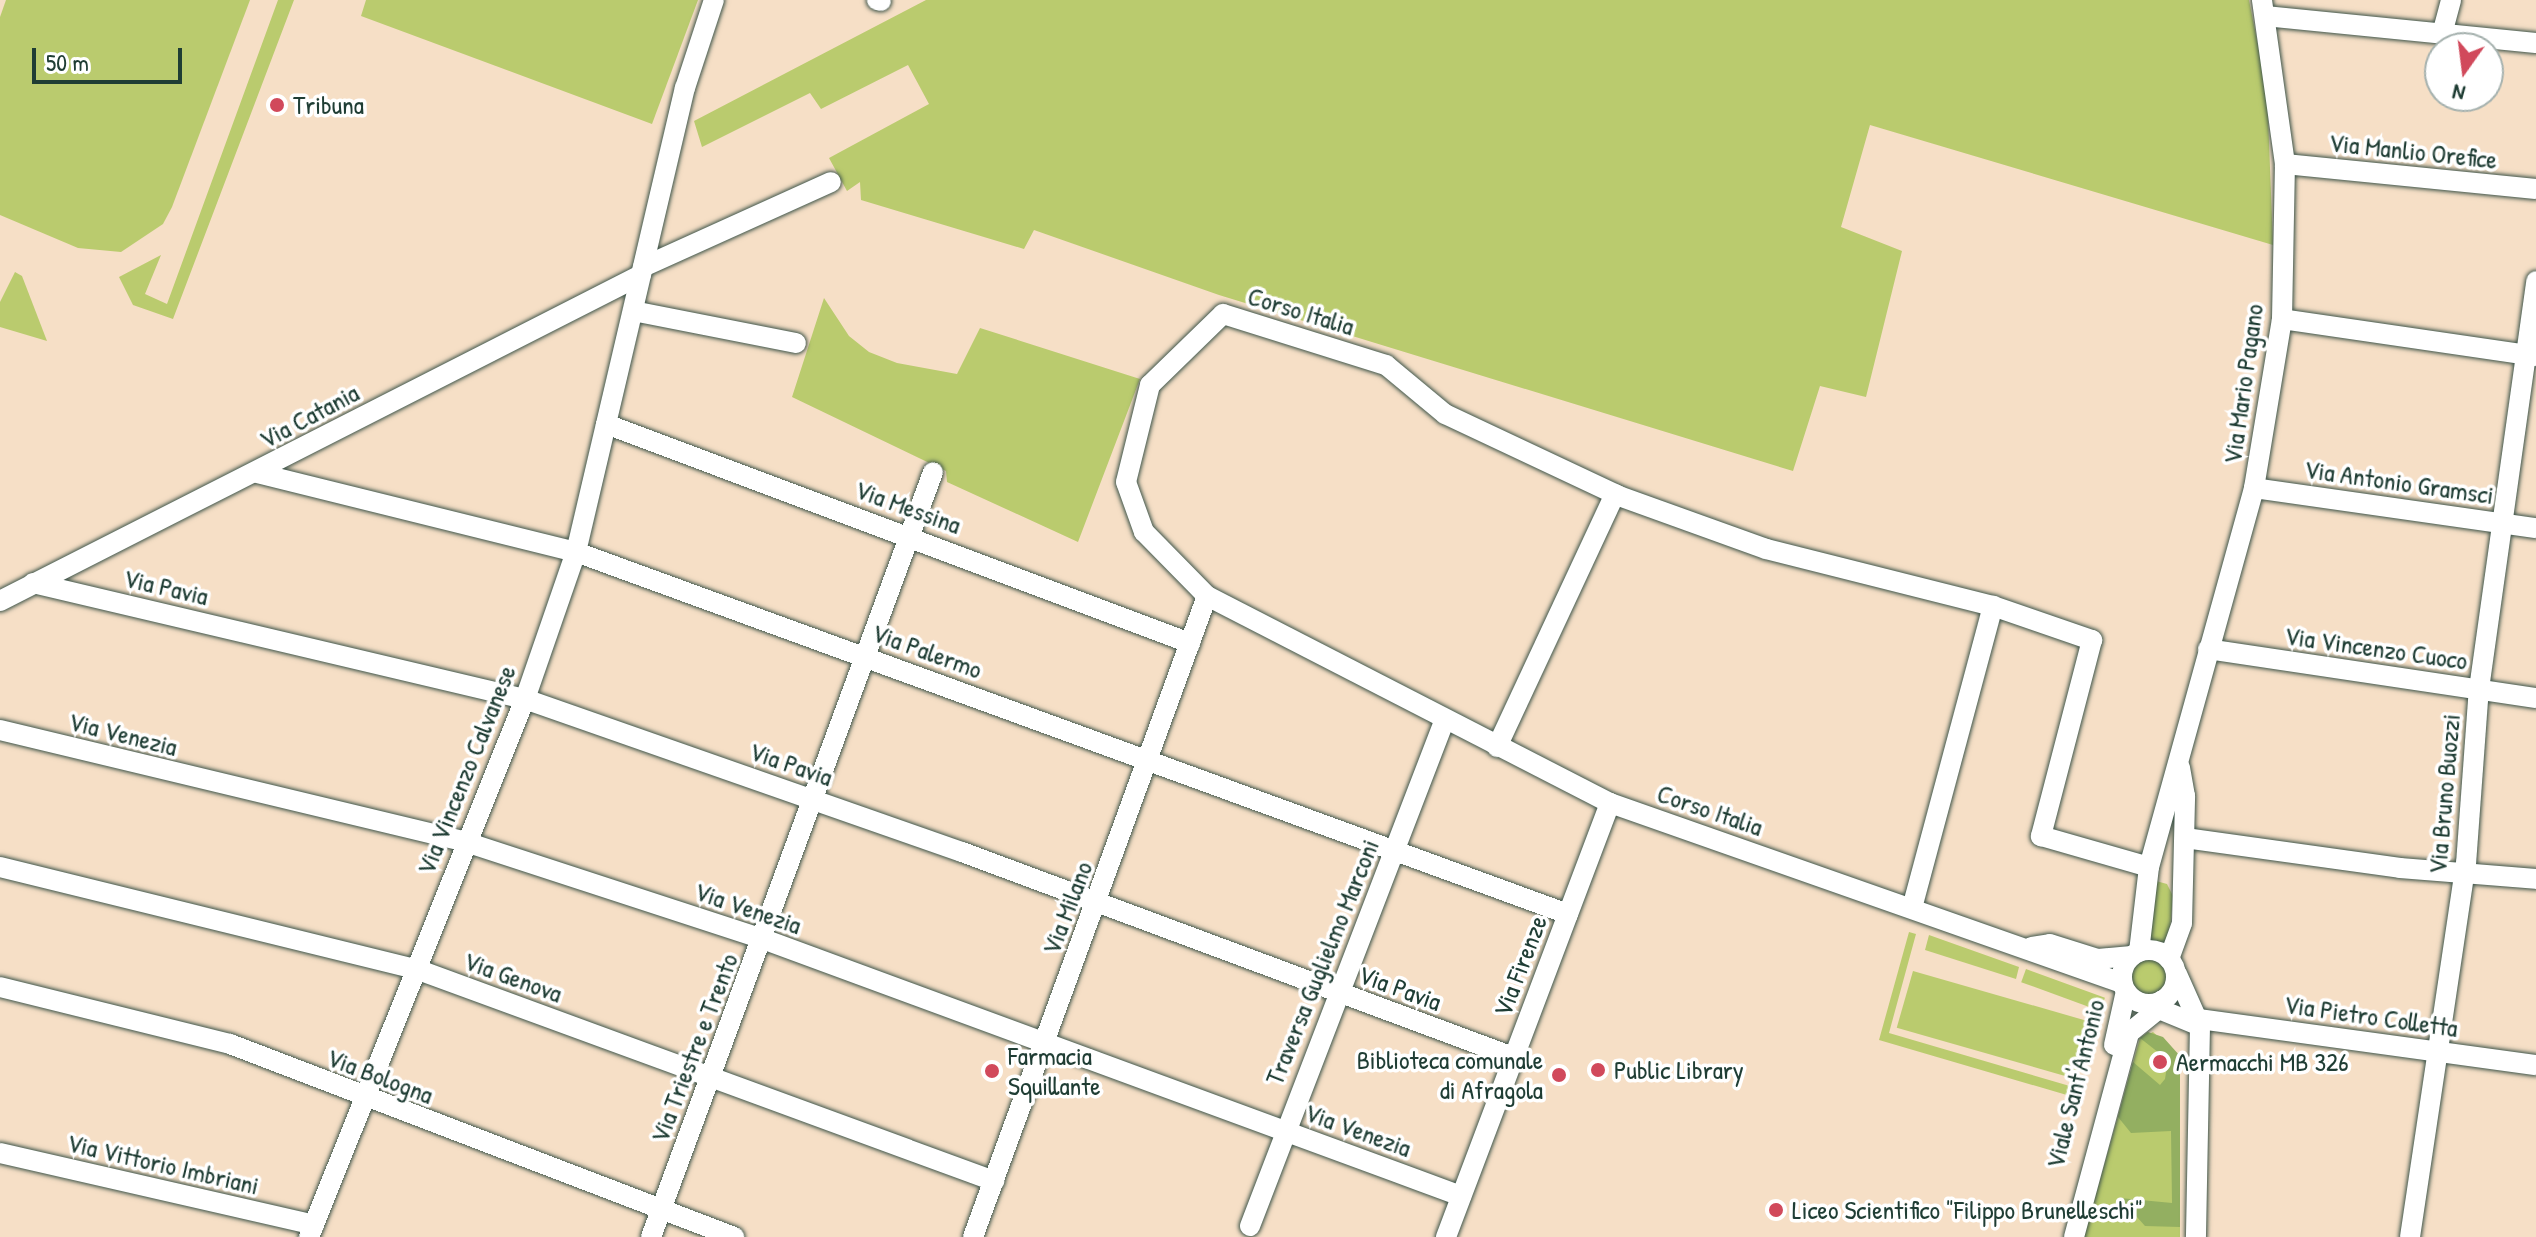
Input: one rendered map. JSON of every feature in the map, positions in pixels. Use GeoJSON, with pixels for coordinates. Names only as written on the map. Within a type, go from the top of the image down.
{"type":"FeatureCollection","features":[{"type":"Feature","properties":{"kind":"street","name":"Via Vincenzo Calvanese"},"geometry":{"type":"LineString","coordinates":[[312,1231],[525,699],[576,552],[685,88],[714,0]]}},
{"type":"Feature","properties":{"kind":"street"},"geometry":{"type":"LineString","coordinates":[[2443,32],[2451,0]]}},
{"type":"Feature","properties":{"kind":"street"},"geometry":{"type":"LineString","coordinates":[[2264,8],[2428,32]]}},
{"type":"Feature","properties":{"kind":"street","name":"Via Mario Pagano"},"geometry":{"type":"LineString","coordinates":[[2124,987],[2123,968],[2135,954],[2149,867],[2180,767],[2208,649],[2254,488],[2282,319],[2285,164],[2264,8]]}},
{"type":"Feature","properties":{"kind":"street"},"geometry":{"type":"LineString","coordinates":[[2504,40],[2536,43]]}},
{"type":"Feature","properties":{"kind":"street","name":"Via Manlio Orefice"},"geometry":{"type":"LineString","coordinates":[[2285,164],[2536,189]]}},
{"type":"Feature","properties":{"kind":"street"},"geometry":{"type":"LineString","coordinates":[[642,271],[831,182]]}},
{"type":"Feature","properties":{"kind":"street","name":"Via Catania"},"geometry":{"type":"LineString","coordinates":[[0,601],[257,473],[642,271]]}},
{"type":"Feature","properties":{"kind":"street","name":"Via Bruno Buozzi"},"geometry":{"type":"LineString","coordinates":[[2410,1237],[2464,869],[2479,689],[2530,356],[2536,281]]}},
{"type":"Feature","properties":{"kind":"street"},"geometry":{"type":"LineString","coordinates":[[633,311],[796,343]]}},
{"type":"Feature","properties":{"kind":"street","name":"Corso Italia"},"geometry":{"type":"LineString","coordinates":[[2124,987],[2048,958],[2032,947],[1610,803],[1207,596],[1144,532],[1126,482],[1127,461],[1150,385],[1223,314],[1386,365],[1445,414],[1615,494],[1766,549],[1993,606],[2092,640],[2041,836],[2149,867]]}},
{"type":"Feature","properties":{"kind":"street"},"geometry":{"type":"LineString","coordinates":[[2282,319],[2530,356]]}},
{"type":"Feature","properties":{"kind":"street","name":"Via Messina"},"geometry":{"type":"LineString","coordinates":[[606,424],[910,535],[1190,643]]}},
{"type":"Feature","properties":{"kind":"street","name":"Via Triestre e Trento"},"geometry":{"type":"LineString","coordinates":[[651,1237],[933,472]]}},
{"type":"Feature","properties":{"kind":"street","name":"Via Palermo"},"geometry":{"type":"LineString","coordinates":[[257,473],[576,552],[1568,914]]}},
{"type":"Feature","properties":{"kind":"street","name":"Via Antonio Gramsci"},"geometry":{"type":"LineString","coordinates":[[2254,488],[2536,528]]}},
{"type":"Feature","properties":{"kind":"street"},"geometry":{"type":"LineString","coordinates":[[1497,747],[1615,494]]}},
{"type":"Feature","properties":{"kind":"street","name":"Via Pavia"},"geometry":{"type":"LineString","coordinates":[[33,583],[525,699],[1097,902],[1513,1057]]}},
{"type":"Feature","properties":{"kind":"street","name":"Via Milano"},"geometry":{"type":"LineString","coordinates":[[973,1237],[1150,762],[1207,596]]}},
{"type":"Feature","properties":{"kind":"street"},"geometry":{"type":"LineString","coordinates":[[1912,908],[1993,606]]}},
{"type":"Feature","properties":{"kind":"street","name":"Via Vincenzo Cuoco"},"geometry":{"type":"LineString","coordinates":[[2208,649],[2536,698]]}},
{"type":"Feature","properties":{"kind":"street","name":"Traversa Guglielmo Marconi"},"geometry":{"type":"LineString","coordinates":[[1250,1226],[1284,1130],[1445,719]]}},
{"type":"Feature","properties":{"kind":"street","name":"Via Venezia"},"geometry":{"type":"LineString","coordinates":[[0,730],[466,842],[763,939],[1045,1040],[1461,1196]]}},
{"type":"Feature","properties":{"kind":"street","name":"Via Mario Pagano"},"geometry":{"type":"LineString","coordinates":[[2161,1005],[2174,988],[2173,966],[2182,923],[2185,838],[2180,767]]}},
{"type":"Feature","properties":{"kind":"street","name":"Via Firenze"},"geometry":{"type":"LineString","coordinates":[[1446,1237],[1610,803]]}},
{"type":"Feature","properties":{"kind":"street"},"geometry":{"type":"LineString","coordinates":[[2185,838],[2400,868],[2464,869],[2536,879]]}},
{"type":"Feature","properties":{"kind":"street","name":"Via Genova"},"geometry":{"type":"LineString","coordinates":[[0,867],[416,969],[994,1181]]}},
{"type":"Feature","properties":{"kind":"street","name":"Corso Italia"},"geometry":{"type":"LineString","coordinates":[[2032,947],[2050,944],[2098,959],[2135,954]]}},
{"type":"Feature","properties":{"kind":"street"},"geometry":{"type":"LineString","coordinates":[[2135,954],[2155,950],[2173,966],[2199,1023],[2196,1237]]}},
{"type":"Feature","properties":{"kind":"street","name":"Via Bologna"},"geometry":{"type":"LineString","coordinates":[[0,987],[230,1044],[364,1098],[734,1237]]}},
{"type":"Feature","properties":{"kind":"street"},"geometry":{"type":"LineString","coordinates":[[2124,987],[2138,1002],[2161,1005],[2199,1023]]}},
{"type":"Feature","properties":{"kind":"street","name":"Viale Sant'Antonio"},"geometry":{"type":"LineString","coordinates":[[2062,1237],[2124,987]]}},
{"type":"Feature","properties":{"kind":"street","name":"Viale Sant'Antonio"},"geometry":{"type":"LineString","coordinates":[[2074,1237],[2129,1033],[2161,1005]]}},
{"type":"Feature","properties":{"kind":"street","name":"Via Pietro Colletta"},"geometry":{"type":"LineString","coordinates":[[2199,1023],[2536,1065]]}},
{"type":"Feature","properties":{"kind":"street","name":"Via Vittorio Imbriani"},"geometry":{"type":"LineString","coordinates":[[0,1153],[312,1231]]}},
{"type":"Feature","properties":{"kind":"green space"},"geometry":{"type":"Polygon","coordinates":[[[6,0],[250,0],[172,207],[163,224],[121,252],[78,248],[0,215],[0,17],[6,0]]]}},
{"type":"Feature","properties":{"kind":"green space"},"geometry":{"type":"Polygon","coordinates":[[[278,0],[294,0],[173,319],[133,305],[119,277],[161,255],[145,294],[167,304],[278,0]]]}},
{"type":"Feature","properties":{"kind":"green space"},"geometry":{"type":"Polygon","coordinates":[[[366,0],[698,0],[652,124],[361,16],[366,0]]]}},
{"type":"Feature","properties":{"kind":"green space"},"geometry":{"type":"Polygon","coordinates":[[[926,0],[2249,0],[2267,91],[2273,245],[1870,125],[1841,227],[1902,251],[1866,397],[1820,386],[1793,471],[1219,295],[1034,230],[1024,249],[861,200],[860,182],[847,191],[829,158],[929,104],[908,65],[821,109],[810,93],[702,147],[694,121],[926,0]]]}},
{"type":"Feature","properties":{"kind":"green space"},"geometry":{"type":"Polygon","coordinates":[[[15,272],[22,276],[47,341],[0,327],[0,302],[15,272]]]}},
{"type":"Feature","properties":{"kind":"green space"},"geometry":{"type":"Polygon","coordinates":[[[824,298],[849,336],[869,352],[897,363],[957,374],[980,328],[1140,379],[1078,542],[947,482],[946,471],[792,397],[824,298]]]}},
{"type":"Feature","properties":{"kind":"green space"},"geometry":{"type":"Polygon","coordinates":[[[2156,881],[2167,884],[2173,896],[2168,947],[2148,942],[2156,881]]]}},
{"type":"Feature","properties":{"kind":"green space"},"geometry":{"type":"Polygon","coordinates":[[[1909,932],[1916,934],[1889,1033],[2080,1089],[2077,1098],[1879,1040],[1909,932]]]}},
{"type":"Feature","properties":{"kind":"green space"},"geometry":{"type":"Polygon","coordinates":[[[1929,935],[2019,967],[2016,979],[1925,950],[1929,935]]]}},
{"type":"Feature","properties":{"kind":"green space"},"geometry":{"type":"Polygon","coordinates":[[[2149,958],[2162,964],[2168,977],[2162,990],[2149,996],[2136,990],[2130,977],[2136,964],[2149,958]]]}},
{"type":"Feature","properties":{"kind":"green space"},"geometry":{"type":"Polygon","coordinates":[[[2026,969],[2105,998],[2100,1011],[2021,982],[2026,969]]]}},
{"type":"Feature","properties":{"kind":"green space"},"geometry":{"type":"Polygon","coordinates":[[[1913,971],[2092,1022],[2076,1079],[1897,1028],[1913,971]]]}},
{"type":"Feature","properties":{"kind":"green space"},"geometry":{"type":"Polygon","coordinates":[[[2148,1032],[2163,1037],[2180,1056],[2180,1227],[2145,1226],[2120,1198],[2172,1203],[2171,1131],[2131,1133],[2118,1117],[2133,1062],[2160,1085],[2165,1079],[2168,1060],[2140,1038],[2148,1032]]]}},
{"type":"Feature","properties":{"kind":"green space"},"geometry":{"type":"Polygon","coordinates":[[[2153,1032],[2180,1056],[2180,1237],[2084,1237],[2140,1038],[2153,1032]]]}},
{"type":"Feature","properties":{"kind":"place","name":"Tribuna"},"geometry":{"type":"Point","coordinates":[277,105]}},
{"type":"Feature","properties":{"kind":"place","name":"Aermacchi MB 326"},"geometry":{"type":"Point","coordinates":[2160,1062]}},
{"type":"Feature","properties":{"kind":"place","name":"Public Library"},"geometry":{"type":"Point","coordinates":[1598,1070]}},
{"type":"Feature","properties":{"kind":"place","name":"Farmacia Squillante"},"geometry":{"type":"Point","coordinates":[992,1071]}},
{"type":"Feature","properties":{"kind":"place","name":"Biblioteca comunale di Afragola"},"geometry":{"type":"Point","coordinates":[1559,1075]}},
{"type":"Feature","properties":{"kind":"place","name":"Liceo Scientifico \"Filippo Brunelleschi\""},"geometry":{"type":"Point","coordinates":[1776,1210]}}]}
